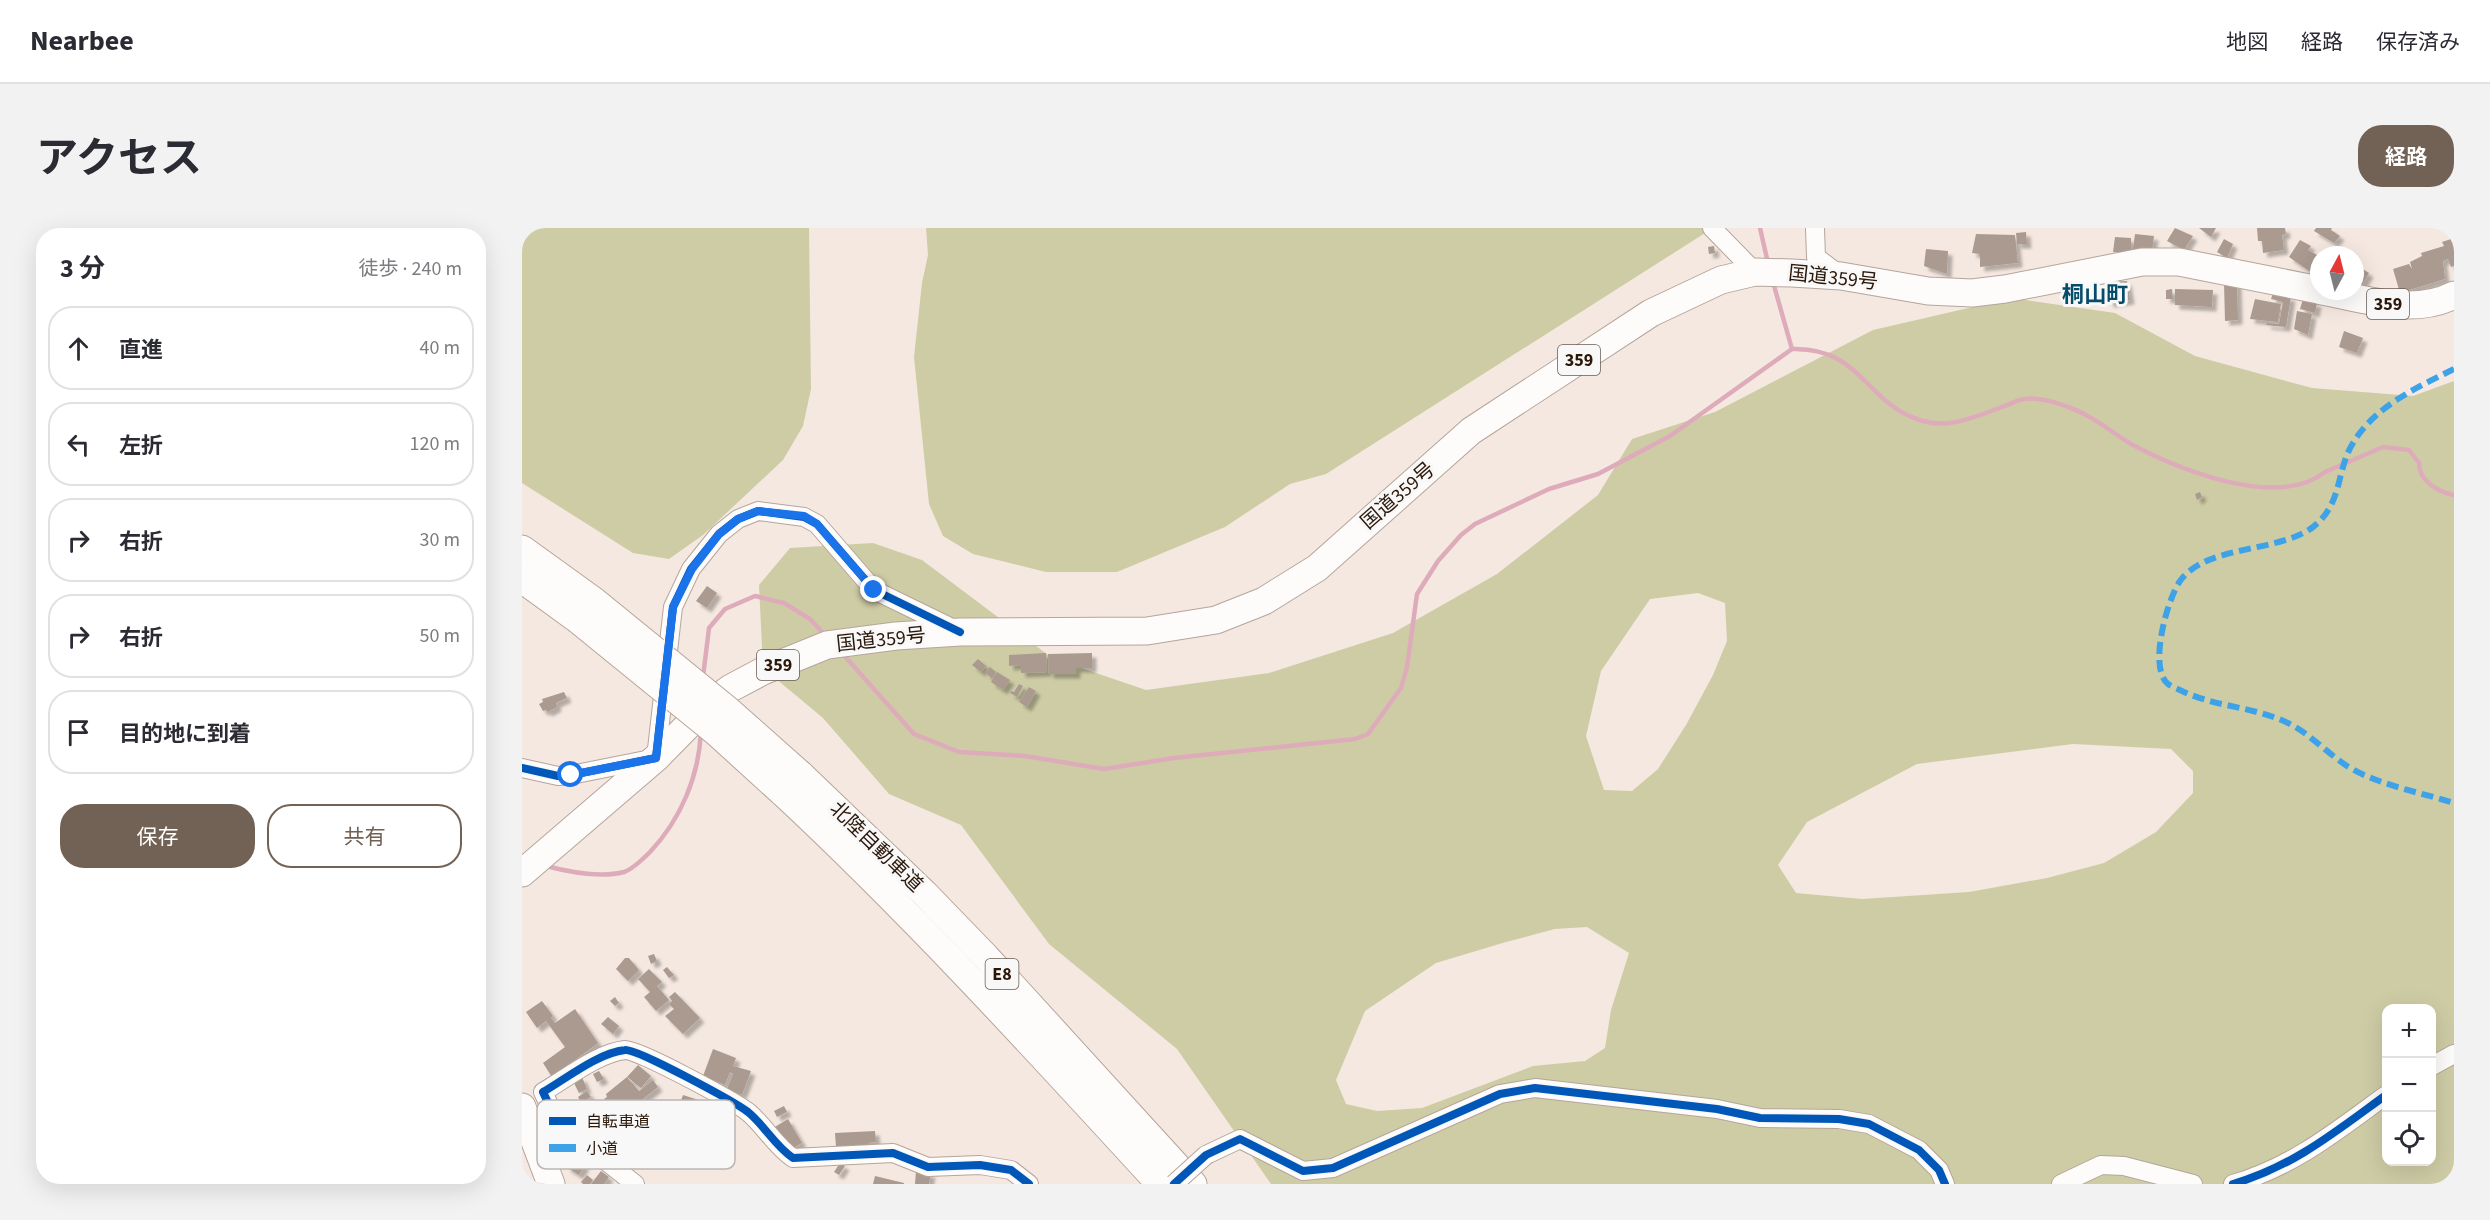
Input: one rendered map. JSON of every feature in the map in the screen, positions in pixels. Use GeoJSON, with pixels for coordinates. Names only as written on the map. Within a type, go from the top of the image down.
{"type":"FeatureCollection","features":[{"type":"Feature","properties":{"kind":"highway","name":"国道359号"},"geometry":{"type":"LineString","coordinates":[[522,873],[656,758],[709,704],[731,688],[763,671],[827,645],[896,636],[960,632],[1148,631],[1216,620],[1264,601],[1317,568],[1471,431],[1651,313],[1721,280],[1755,272],[1841,276],[1928,291],[1972,293],[2005,290],[2142,262],[2179,262],[2310,289]]}},
{"type":"Feature","properties":{"kind":"highway","name":"国道359号"},"geometry":{"type":"LineString","coordinates":[[2364,300],[2395,306],[2423,303],[2454,295]]}},
{"type":"Feature","properties":{"kind":"highway","name":"北陸自動車道"},"geometry":{"type":"LineString","coordinates":[[522,549],[716,732],[791,783],[925,894],[986,957],[1193,1184]]}},
{"type":"Feature","properties":{"kind":"highway","name":"北陸自動車道"},"geometry":{"type":"LineString","coordinates":[[522,579],[585,610]]}},
{"type":"Feature","properties":{"kind":"highway","name":"北陸自動車道"},"geometry":{"type":"LineString","coordinates":[[791,783],[861,866],[968,975],[1160,1184]]}},
{"type":"Feature","properties":{"kind":"highway"},"geometry":{"type":"LineString","coordinates":[[522,1107],[537,1148]]}},
{"type":"Feature","properties":{"kind":"highway"},"geometry":{"type":"LineString","coordinates":[[545,1169],[551,1184]]}},
{"type":"Feature","properties":{"kind":"street"},"geometry":{"type":"LineString","coordinates":[[1712,228],[1755,272]]}},
{"type":"Feature","properties":{"kind":"street"},"geometry":{"type":"LineString","coordinates":[[1815,228],[1816,257],[1841,276]]}},
{"type":"Feature","properties":{"kind":"street"},"geometry":{"type":"LineString","coordinates":[[522,768],[558,776],[656,758],[673,607],[692,569],[719,534],[738,519],[758,511],[804,516],[817,524],[874,590],[960,632]]}},
{"type":"Feature","properties":{"kind":"street"},"geometry":{"type":"LineString","coordinates":[[547,1100],[543,1092],[608,1054],[628,1049],[731,1100]]}},
{"type":"Feature","properties":{"kind":"street"},"geometry":{"type":"LineString","coordinates":[[2436,1064],[2454,1054]]}},
{"type":"Feature","properties":{"kind":"street"},"geometry":{"type":"LineString","coordinates":[[1174,1184],[1206,1155],[1240,1139],[1303,1171],[1333,1168],[1500,1094],[1535,1088],[1717,1108],[1760,1118],[1839,1119],[1869,1124],[1920,1150],[1939,1170],[1945,1184]]}},
{"type":"Feature","properties":{"kind":"street"},"geometry":{"type":"LineString","coordinates":[[2232,1184],[2263,1175],[2309,1151],[2382,1098]]}},
{"type":"Feature","properties":{"kind":"street"},"geometry":{"type":"LineString","coordinates":[[735,1103],[750,1113],[783,1152],[793,1158],[893,1154],[928,1167],[980,1165],[1011,1170],[1029,1184]]}},
{"type":"Feature","properties":{"kind":"street"},"geometry":{"type":"LineString","coordinates":[[2061,1184],[2100,1165],[2124,1166],[2193,1184]]}},
{"type":"Feature","properties":{"kind":"street"},"geometry":{"type":"LineString","coordinates":[[616,1169],[635,1184]]}},
{"type":"Feature","properties":{"kind":"shaded area"},"geometry":{"type":"Polygon","coordinates":[[[522,228],[809,228],[811,389],[803,426],[783,460],[703,535],[669,559],[633,553],[522,483],[522,228]]]}},
{"type":"Feature","properties":{"kind":"shaded area"},"geometry":{"type":"Polygon","coordinates":[[[926,228],[1713,228],[1326,474],[1290,484],[1225,527],[1117,572],[1046,572],[973,554],[943,536],[929,504],[914,357],[922,283],[928,255],[926,228]]]}},
{"type":"Feature","properties":{"kind":"shaded area"},"geometry":{"type":"Polygon","coordinates":[[[2012,298],[2115,313],[2195,356],[2312,388],[2413,396],[2454,381],[2454,1184],[1271,1184],[1177,1049],[1049,944],[961,825],[889,794],[823,718],[763,668],[759,585],[790,548],[873,543],[922,560],[1052,658],[1146,690],[1269,673],[1393,633],[1497,574],[1598,495],[1632,439],[1715,412],[1873,330],[2012,298]],[[1698,593],[1650,599],[1601,671],[1586,736],[1604,790],[1632,791],[1658,769],[1686,725],[1713,675],[1727,641],[1725,603],[1698,593]],[[2073,744],[1917,764],[1807,822],[1778,865],[1796,893],[1862,899],[1969,892],[2047,878],[2104,863],[2156,832],[2193,793],[2193,771],[2171,749],[2073,744]],[[1587,927],[1555,929],[1436,963],[1365,1011],[1336,1080],[1346,1104],[1377,1111],[1422,1108],[1533,1066],[1585,1061],[1605,1048],[1611,1010],[1629,953],[1587,927]]]}},
{"type":"Feature","properties":{"kind":"building"},"geometry":{"type":"Polygon","coordinates":[[[2175,228],[2193,236],[2184,250],[2167,241],[2175,228]]]}},
{"type":"Feature","properties":{"kind":"building"},"geometry":{"type":"Polygon","coordinates":[[[2199,228],[2216,228],[2211,237],[2199,228]]]}},
{"type":"Feature","properties":{"kind":"building"},"geometry":{"type":"Polygon","coordinates":[[[2257,228],[2285,228],[2286,234],[2282,235],[2284,250],[2263,253],[2262,241],[2258,241],[2257,228]]]}},
{"type":"Feature","properties":{"kind":"building"},"geometry":{"type":"Polygon","coordinates":[[[2316,228],[2332,228],[2331,230],[2340,236],[2334,243],[2314,231],[2316,228]]]}},
{"type":"Feature","properties":{"kind":"building"},"geometry":{"type":"Polygon","coordinates":[[[2026,232],[2027,244],[2017,244],[2016,233],[2026,232]]]}},
{"type":"Feature","properties":{"kind":"building"},"geometry":{"type":"Polygon","coordinates":[[[1976,234],[2015,235],[2018,263],[1980,267],[1980,254],[1972,253],[1976,234]]]}},
{"type":"Feature","properties":{"kind":"building"},"geometry":{"type":"Polygon","coordinates":[[[2135,234],[2154,236],[2152,251],[2133,249],[2135,234]]]}},
{"type":"Feature","properties":{"kind":"building"},"geometry":{"type":"Polygon","coordinates":[[[2115,237],[2131,238],[2131,252],[2113,252],[2115,237]]]}},
{"type":"Feature","properties":{"kind":"building"},"geometry":{"type":"Polygon","coordinates":[[[2454,238],[2454,266],[2451,267],[2448,259],[2443,261],[2445,279],[2400,293],[2393,269],[2409,264],[2412,269],[2410,262],[2422,256],[2421,253],[2444,246],[2442,242],[2454,238]]]}},
{"type":"Feature","properties":{"kind":"building"},"geometry":{"type":"Polygon","coordinates":[[[2224,239],[2233,244],[2227,258],[2217,252],[2224,239]]]}},
{"type":"Feature","properties":{"kind":"building"},"geometry":{"type":"Polygon","coordinates":[[[2300,240],[2311,246],[2308,250],[2310,251],[2310,272],[2289,257],[2300,240]]]}},
{"type":"Feature","properties":{"kind":"building"},"geometry":{"type":"Polygon","coordinates":[[[1714,246],[1715,253],[1709,254],[1708,247],[1714,246]]]}},
{"type":"Feature","properties":{"kind":"building"},"geometry":{"type":"Polygon","coordinates":[[[1926,249],[1948,251],[1947,274],[1924,266],[1926,249]]]}},
{"type":"Feature","properties":{"kind":"building"},"geometry":{"type":"Polygon","coordinates":[[[2364,270],[2369,273],[2364,281],[2364,270]]]}},
{"type":"Feature","properties":{"kind":"building"},"geometry":{"type":"Polygon","coordinates":[[[2127,281],[2130,300],[2109,303],[2109,282],[2127,281]]]}},
{"type":"Feature","properties":{"kind":"building"},"geometry":{"type":"Polygon","coordinates":[[[2237,282],[2238,320],[2225,321],[2224,283],[2237,282]]]}},
{"type":"Feature","properties":{"kind":"building"},"geometry":{"type":"Polygon","coordinates":[[[2172,289],[2173,299],[2166,299],[2166,290],[2172,289]]]}},
{"type":"Feature","properties":{"kind":"building"},"geometry":{"type":"Polygon","coordinates":[[[2175,289],[2213,290],[2212,307],[2175,305],[2175,289]]]}},
{"type":"Feature","properties":{"kind":"building"},"geometry":{"type":"Polygon","coordinates":[[[2273,293],[2291,297],[2286,327],[2266,325],[2267,323],[2279,324],[2283,302],[2271,299],[2273,293]]]}},
{"type":"Feature","properties":{"kind":"building"},"geometry":{"type":"Polygon","coordinates":[[[2255,299],[2281,304],[2278,322],[2250,319],[2255,299]]]}},
{"type":"Feature","properties":{"kind":"building"},"geometry":{"type":"Polygon","coordinates":[[[2303,299],[2317,303],[2315,313],[2300,309],[2303,299]]]}},
{"type":"Feature","properties":{"kind":"building"},"geometry":{"type":"Polygon","coordinates":[[[2297,311],[2312,314],[2308,335],[2294,329],[2297,311]]]}},
{"type":"Feature","properties":{"kind":"building"},"geometry":{"type":"Polygon","coordinates":[[[2344,331],[2363,338],[2357,353],[2339,347],[2344,331]]]}},
{"type":"Feature","properties":{"kind":"building"},"geometry":{"type":"Polygon","coordinates":[[[2200,492],[2202,497],[2197,500],[2195,494],[2200,492]]]}},
{"type":"Feature","properties":{"kind":"building"},"geometry":{"type":"Polygon","coordinates":[[[707,586],[717,593],[707,608],[696,601],[707,586]]]}},
{"type":"Feature","properties":{"kind":"building"},"geometry":{"type":"Polygon","coordinates":[[[1046,653],[1047,672],[1021,673],[1021,665],[1009,666],[1009,655],[1046,653]]]}},
{"type":"Feature","properties":{"kind":"building"},"geometry":{"type":"Polygon","coordinates":[[[1092,653],[1092,668],[1076,668],[1076,674],[1049,674],[1048,654],[1092,653]]]}},
{"type":"Feature","properties":{"kind":"building"},"geometry":{"type":"Polygon","coordinates":[[[978,659],[986,666],[981,672],[972,665],[978,659]]]}},
{"type":"Feature","properties":{"kind":"building"},"geometry":{"type":"Polygon","coordinates":[[[990,667],[996,672],[992,678],[985,673],[990,667]]]}},
{"type":"Feature","properties":{"kind":"building"},"geometry":{"type":"Polygon","coordinates":[[[997,672],[1010,680],[1003,690],[991,682],[997,672]]]}},
{"type":"Feature","properties":{"kind":"building"},"geometry":{"type":"Polygon","coordinates":[[[1019,684],[1023,686],[1017,697],[1010,693],[1014,692],[1019,684]]]}},
{"type":"Feature","properties":{"kind":"building"},"geometry":{"type":"Polygon","coordinates":[[[1029,687],[1036,691],[1027,707],[1019,702],[1029,687]]]}},
{"type":"Feature","properties":{"kind":"building"},"geometry":{"type":"Polygon","coordinates":[[[564,692],[567,698],[556,703],[557,707],[548,712],[543,711],[539,704],[543,702],[542,699],[564,692]]]}},
{"type":"Feature","properties":{"kind":"building"},"geometry":{"type":"Polygon","coordinates":[[[654,954],[657,961],[651,964],[648,956],[654,954]]]}},
{"type":"Feature","properties":{"kind":"building"},"geometry":{"type":"Polygon","coordinates":[[[625,958],[629,958],[639,970],[628,981],[616,969],[625,958]]]}},
{"type":"Feature","properties":{"kind":"building"},"geometry":{"type":"Polygon","coordinates":[[[667,967],[674,975],[669,978],[663,970],[667,967]]]}},
{"type":"Feature","properties":{"kind":"building"},"geometry":{"type":"Polygon","coordinates":[[[649,969],[662,982],[657,986],[669,1000],[656,1011],[644,997],[650,992],[638,979],[649,969]]]}},
{"type":"Feature","properties":{"kind":"building"},"geometry":{"type":"Polygon","coordinates":[[[675,992],[700,1018],[683,1034],[665,1016],[674,1009],[669,1004],[672,1001],[669,997],[675,992]]]}},
{"type":"Feature","properties":{"kind":"building"},"geometry":{"type":"Polygon","coordinates":[[[615,997],[619,1003],[615,1006],[610,1001],[615,997]]]}},
{"type":"Feature","properties":{"kind":"building"},"geometry":{"type":"Polygon","coordinates":[[[542,1001],[553,1016],[551,1018],[555,1023],[575,1009],[598,1043],[552,1077],[543,1063],[565,1047],[546,1021],[537,1028],[526,1012],[542,1001]]]}},
{"type":"Feature","properties":{"kind":"building"},"geometry":{"type":"Polygon","coordinates":[[[608,1017],[619,1026],[613,1034],[601,1024],[608,1017]]]}},
{"type":"Feature","properties":{"kind":"building"},"geometry":{"type":"Polygon","coordinates":[[[713,1049],[736,1058],[733,1066],[751,1071],[742,1095],[727,1089],[733,1074],[730,1072],[725,1085],[703,1076],[713,1049]]]}},
{"type":"Feature","properties":{"kind":"building"},"geometry":{"type":"Polygon","coordinates":[[[638,1065],[651,1076],[641,1088],[627,1077],[638,1065]]]}},
{"type":"Feature","properties":{"kind":"building"},"geometry":{"type":"Polygon","coordinates":[[[599,1071],[604,1079],[597,1082],[593,1074],[599,1071]]]}},
{"type":"Feature","properties":{"kind":"building"},"geometry":{"type":"Polygon","coordinates":[[[582,1077],[587,1089],[579,1093],[573,1081],[582,1077]]]}},
{"type":"Feature","properties":{"kind":"building"},"geometry":{"type":"Polygon","coordinates":[[[627,1077],[639,1091],[653,1080],[658,1087],[642,1100],[605,1100],[606,1094],[627,1077]]]}},
{"type":"Feature","properties":{"kind":"building"},"geometry":{"type":"Polygon","coordinates":[[[587,1091],[591,1097],[580,1100],[578,1097],[587,1091]]]}},
{"type":"Feature","properties":{"kind":"building"},"geometry":{"type":"Polygon","coordinates":[[[683,1095],[699,1100],[681,1100],[683,1095]]]}},
{"type":"Feature","properties":{"kind":"building"},"geometry":{"type":"Polygon","coordinates":[[[784,1106],[787,1112],[777,1117],[774,1111],[784,1106]]]}},
{"type":"Feature","properties":{"kind":"building"},"geometry":{"type":"Polygon","coordinates":[[[788,1119],[802,1143],[789,1150],[773,1128],[788,1119]]]}},
{"type":"Feature","properties":{"kind":"building"},"geometry":{"type":"Polygon","coordinates":[[[875,1131],[876,1142],[868,1143],[868,1149],[836,1147],[835,1133],[875,1131]]]}},
{"type":"Feature","properties":{"kind":"building"},"geometry":{"type":"Polygon","coordinates":[[[840,1163],[845,1166],[839,1175],[834,1172],[840,1163]]]}},
{"type":"Feature","properties":{"kind":"building"},"geometry":{"type":"Polygon","coordinates":[[[569,1169],[583,1169],[579,1175],[569,1169]]]}},
{"type":"Feature","properties":{"kind":"building"},"geometry":{"type":"Polygon","coordinates":[[[601,1171],[609,1177],[604,1184],[591,1184],[601,1171]]]}},
{"type":"Feature","properties":{"kind":"building"},"geometry":{"type":"Polygon","coordinates":[[[916,1171],[931,1173],[929,1184],[915,1184],[916,1171]]]}},
{"type":"Feature","properties":{"kind":"building"},"geometry":{"type":"Polygon","coordinates":[[[587,1175],[593,1180],[590,1184],[583,1184],[581,1182],[587,1175]]]}},
{"type":"Feature","properties":{"kind":"building"},"geometry":{"type":"Polygon","coordinates":[[[875,1176],[904,1183],[904,1184],[873,1184],[875,1176]]]}},
{"type":"Feature","properties":{"kind":"waterway"},"geometry":{"type":"LineString","coordinates":[[1760,228],[1768,263]]}},
{"type":"Feature","properties":{"kind":"waterway"},"geometry":{"type":"LineString","coordinates":[[1773,282],[1792,349]]}},
{"type":"Feature","properties":{"kind":"waterway"},"geometry":{"type":"LineString","coordinates":[[841,652],[914,734],[959,752],[1025,756],[1104,769],[1174,758],[1355,739],[1368,734],[1401,688],[1407,667],[1417,594],[1438,561],[1461,535],[1475,524],[1549,489],[1598,474],[1670,436],[1792,349],[1816,351],[1834,357],[1849,367],[1888,403],[1923,421],[1953,422],[2021,400],[2046,400],[2076,410],[2131,444],[2174,464],[2228,482],[2255,486],[2281,487],[2305,483],[2383,447],[2409,450],[2419,463],[2426,480],[2436,488],[2454,495]]}},
{"type":"Feature","properties":{"kind":"waterway"},"geometry":{"type":"LineString","coordinates":[[703,677],[709,628],[725,609],[755,596],[784,603],[810,619],[825,635]]}},
{"type":"Feature","properties":{"kind":"waterway"},"geometry":{"type":"LineString","coordinates":[[546,866],[575,872],[615,874],[631,869],[641,861],[671,826],[686,796],[697,764],[701,731]]}},
{"type":"Feature","properties":{"kind":"marked path"},"geometry":{"type":"LineString","coordinates":[[2454,369],[2398,399],[2373,418],[2362,430],[2348,453],[2330,508],[2313,527],[2282,541],[2225,555],[2192,569],[2175,590],[2165,618],[2160,649],[2162,676],[2171,686],[2197,697],[2288,723],[2359,773],[2454,803]]}},
{"type":"Feature","properties":{"kind":"cycle path"},"geometry":{"type":"LineString","coordinates":[[522,768],[558,776],[656,758],[673,607],[691,569],[719,534],[738,519],[758,511],[804,517],[817,524],[874,590],[960,632]]}},
{"type":"Feature","properties":{"kind":"cycle path"},"geometry":{"type":"LineString","coordinates":[[547,1100],[543,1092],[594,1061],[625,1050],[647,1057],[729,1100]]}},
{"type":"Feature","properties":{"kind":"cycle path"},"geometry":{"type":"LineString","coordinates":[[1174,1184],[1206,1155],[1240,1139],[1303,1171],[1333,1168],[1500,1094],[1535,1088],[1717,1109],[1760,1118],[1839,1119],[1869,1124],[1919,1150],[1939,1170],[1945,1184]]}},
{"type":"Feature","properties":{"kind":"cycle path"},"geometry":{"type":"LineString","coordinates":[[2233,1184],[2255,1177],[2295,1158],[2382,1098]]}},
{"type":"Feature","properties":{"kind":"cycle path"},"geometry":{"type":"LineString","coordinates":[[735,1104],[748,1112],[793,1158],[893,1153],[928,1167],[980,1165],[1011,1170],[1029,1184]]}},
{"type":"Feature","properties":{"kind":"district","name":"桐山町"},"geometry":{"type":"Point","coordinates":[2095,295]}},
{"type":"Feature","properties":{"kind":"route"},"geometry":{"type":"LineString","coordinates":[[571,775],[656,758],[673,607],[692,569],[719,534],[738,519],[758,511],[804,516],[817,524],[874,590]]}}]}
